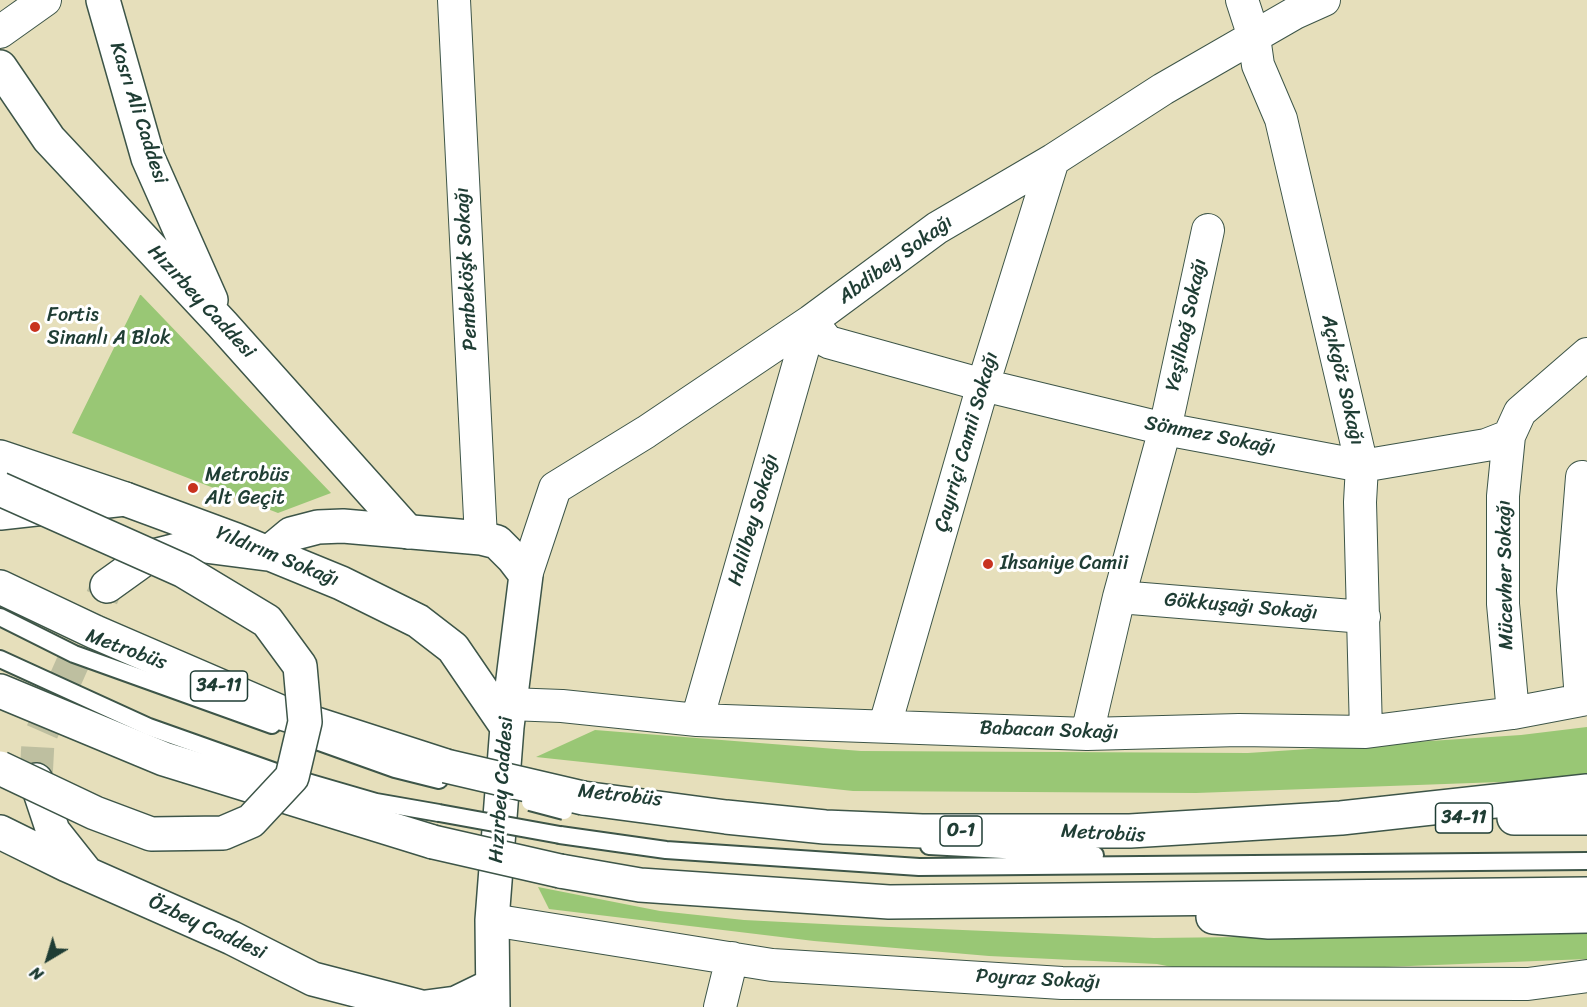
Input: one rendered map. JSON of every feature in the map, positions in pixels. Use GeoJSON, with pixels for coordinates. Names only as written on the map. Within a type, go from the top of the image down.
{"type":"FeatureCollection","features":[{"type":"Feature","properties":{"kind":"main road","name":"Kasrı Ali Caddesi"},"geometry":{"type":"LineString","coordinates":[[103,0],[148,158],[222,324]]}},
{"type":"Feature","properties":{"kind":"main road","name":"Hızırbey Caddesi"},"geometry":{"type":"LineString","coordinates":[[0,67],[49,139],[222,324],[408,532]]}},
{"type":"Feature","properties":{"kind":"main road","name":"Yıldırım Sokağı"},"geometry":{"type":"LineString","coordinates":[[0,457],[125,499],[236,540],[341,583],[418,621],[453,648],[508,715]]}},
{"type":"Feature","properties":{"kind":"main road"},"geometry":{"type":"LineString","coordinates":[[0,489],[184,571],[267,621],[300,666],[305,722],[292,777],[251,820],[223,833],[152,834],[95,813],[0,768]]}},
{"type":"Feature","properties":{"kind":"main road"},"geometry":{"type":"LineString","coordinates":[[0,513],[125,499]]}},
{"type":"Feature","properties":{"kind":"main road"},"geometry":{"type":"LineString","coordinates":[[107,586],[146,558],[197,545],[267,554],[291,534],[318,527],[343,526],[481,538],[496,542],[525,574]]}},
{"type":"Feature","properties":{"kind":"main road","name":"Hızırbey Caddesi"},"geometry":{"type":"LineString","coordinates":[[492,996],[492,920],[508,715],[525,574]]}},
{"type":"Feature","properties":{"kind":"main road","name":"34-11"},"geometry":{"type":"LineString","coordinates":[[0,587],[95,632],[285,714],[443,773]]}},
{"type":"Feature","properties":{"kind":"main road"},"geometry":{"type":"LineString","coordinates":[[4,693],[164,759],[436,828],[560,871],[640,885],[889,902],[1587,894]]}},
{"type":"Feature","properties":{"kind":"main road","name":"O-1"},"geometry":{"type":"LineString","coordinates":[[443,773],[573,804],[825,827],[922,831],[1130,831],[1341,818]]}},
{"type":"Feature","properties":{"kind":"main road"},"geometry":{"type":"LineString","coordinates":[[36,780],[53,831],[88,875]]}},
{"type":"Feature","properties":{"kind":"main road"},"geometry":{"type":"LineString","coordinates":[[1341,818],[1587,791]]}},
{"type":"Feature","properties":{"kind":"main road","name":"34-11"},"geometry":{"type":"LineString","coordinates":[[1341,818],[1587,818]]}},
{"type":"Feature","properties":{"kind":"main road","name":"Özbey Caddesi"},"geometry":{"type":"LineString","coordinates":[[0,832],[88,875],[232,938],[313,979],[421,1007]]}},
{"type":"Feature","properties":{"kind":"main road"},"geometry":{"type":"LineString","coordinates":[[1092,900],[1226,919],[1269,922],[1587,916]]}},
{"type":"Feature","properties":{"kind":"main road"},"geometry":{"type":"LineString","coordinates":[[426,1007],[492,996]]}},
{"type":"Feature","properties":{"kind":"street"},"geometry":{"type":"LineString","coordinates":[[0,32],[45,0]]}},
{"type":"Feature","properties":{"kind":"street","name":"Pembeköşk Sokağı"},"geometry":{"type":"LineString","coordinates":[[454,0],[481,538]]}},
{"type":"Feature","properties":{"kind":"street","name":"Açıkgöz Sokağı"},"geometry":{"type":"LineString","coordinates":[[1242,0],[1254,37],[1258,65],[1281,119],[1362,466],[1360,502],[1366,732]]}},
{"type":"Feature","properties":{"kind":"street","name":"Abdibey Sokağı"},"geometry":{"type":"LineString","coordinates":[[525,574],[555,488],[646,432],[812,321],[937,228],[1053,160],[1163,89],[1294,13],[1324,0]]}},
{"type":"Feature","properties":{"kind":"street","name":"Çayıriçi Camii Sokağı"},"geometry":{"type":"LineString","coordinates":[[885,725],[983,385],[1053,160]]}},
{"type":"Feature","properties":{"kind":"street","name":"Yeşilbağ Sokağı"},"geometry":{"type":"LineString","coordinates":[[1088,735],[1119,597],[1165,429],[1208,230]]}},
{"type":"Feature","properties":{"kind":"street","name":"Sönmez Sokağı"},"geometry":{"type":"LineString","coordinates":[[812,321],[828,342],[983,385],[1165,429],[1362,466],[1486,445],[1509,436]]}},
{"type":"Feature","properties":{"kind":"street","name":"Halilbey Sokağı"},"geometry":{"type":"LineString","coordinates":[[697,720],[812,321]]}},
{"type":"Feature","properties":{"kind":"street"},"geometry":{"type":"LineString","coordinates":[[1509,436],[1520,412],[1587,354]]}},
{"type":"Feature","properties":{"kind":"street","name":"Mücevher Sokağı"},"geometry":{"type":"LineString","coordinates":[[1509,436],[1503,496],[1503,604],[1513,713]]}},
{"type":"Feature","properties":{"kind":"street"},"geometry":{"type":"LineString","coordinates":[[1582,477],[1573,590],[1584,700]]}},
{"type":"Feature","properties":{"kind":"street","name":"Gökkuşağı Sokağı"},"geometry":{"type":"LineString","coordinates":[[1119,597],[1364,617]]}},
{"type":"Feature","properties":{"kind":"street","name":"Babacan Sokağı"},"geometry":{"type":"LineString","coordinates":[[508,715],[562,706],[697,720],[885,725],[1088,735],[1239,730],[1366,732],[1513,713],[1584,700]]}},
{"type":"Feature","properties":{"kind":"street","name":"Poyraz Sokağı"},"geometry":{"type":"LineString","coordinates":[[492,920],[772,965],[1062,983],[1219,996],[1527,996],[1587,976]]}},
{"type":"Feature","properties":{"kind":"street"},"geometry":{"type":"LineString","coordinates":[[720,1007],[732,958]]}},
{"type":"Feature","properties":{"kind":"lane","name":"Metrobüs"},"geometry":{"type":"LineString","coordinates":[[0,617],[74,654],[395,769],[443,773]]}},
{"type":"Feature","properties":{"kind":"lane","name":"Metrobüs"},"geometry":{"type":"LineString","coordinates":[[0,659],[149,727],[290,777],[376,802],[436,828],[560,835],[666,850],[919,867],[1587,861]]}},
{"type":"Feature","properties":{"kind":"lane","name":"Metrobüs"},"geometry":{"type":"LineString","coordinates":[[573,804],[850,842],[1267,863]]}},
{"type":"Feature","properties":{"kind":"green space"},"geometry":{"type":"Polygon","coordinates":[[[140,295],[331,493],[278,513],[72,433],[140,295]]]}},
{"type":"Feature","properties":{"kind":"green space"},"geometry":{"type":"Polygon","coordinates":[[[1587,727],[1587,775],[1528,781],[1196,793],[853,791],[536,757],[595,730],[861,751],[1248,753],[1521,735],[1587,727]]]}},
{"type":"Feature","properties":{"kind":"green space"},"geometry":{"type":"Polygon","coordinates":[[[538,887],[660,911],[744,920],[843,925],[1154,938],[1587,933],[1587,959],[1385,967],[1182,969],[1157,964],[989,956],[814,941],[549,909],[538,887]]]}},
{"type":"Feature","properties":{"kind":"tunnel"},"geometry":{"type":"LineString","coordinates":[[36,780],[38,741],[107,586]]}},
{"type":"Feature","properties":{"kind":"place","name":"Fortis Sinanlı A Blok"},"geometry":{"type":"Point","coordinates":[35,327]}},
{"type":"Feature","properties":{"kind":"place","name":"Metrobüs Alt Geçit"},"geometry":{"type":"Point","coordinates":[193,488]}},
{"type":"Feature","properties":{"kind":"place","name":"Ihsaniye Camii"},"geometry":{"type":"Point","coordinates":[988,564]}}]}
